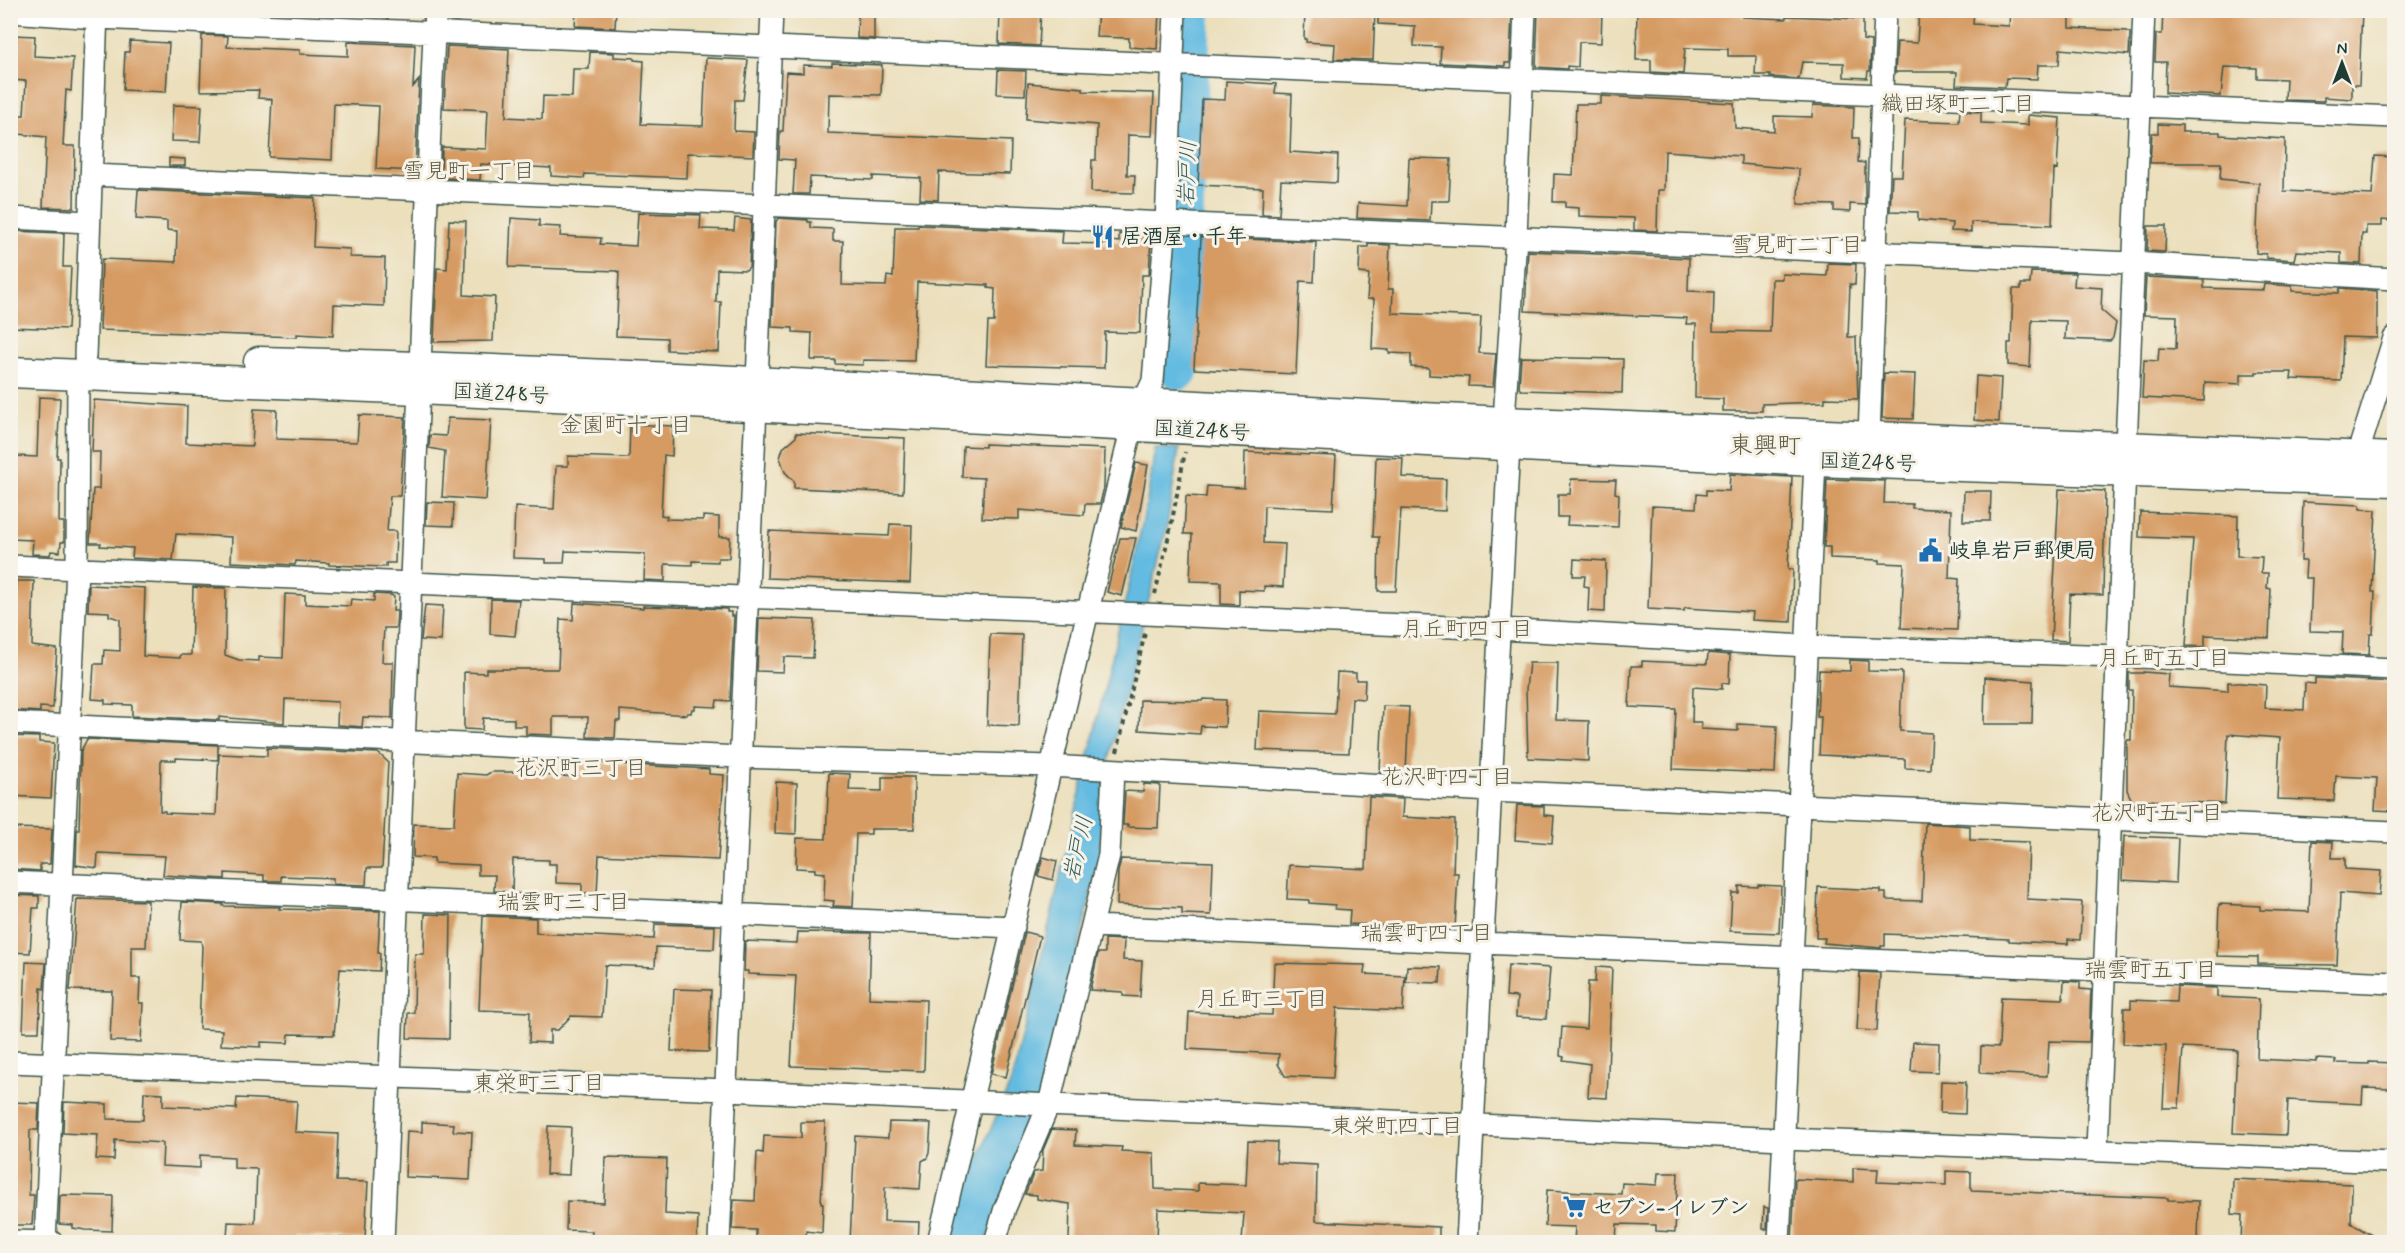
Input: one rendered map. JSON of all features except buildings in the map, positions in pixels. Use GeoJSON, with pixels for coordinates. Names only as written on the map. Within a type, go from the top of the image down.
{"type":"FeatureCollection","features":[{"type":"Feature","properties":{"kind":"highway","name":"国道248号"},"geometry":{"type":"LineString","coordinates":[[10,353],[81,366]]}},
{"type":"Feature","properties":{"kind":"highway","name":"国道248号"},"geometry":{"type":"LineString","coordinates":[[10,372],[81,366],[419,378],[1508,434],[1815,460],[2357,456],[2394,458]]}},
{"type":"Feature","properties":{"kind":"highway","name":"国道248号"},"geometry":{"type":"LineString","coordinates":[[1508,434],[1869,437],[2394,481]]}},
{"type":"Feature","properties":{"kind":"street"},"geometry":{"type":"LineString","coordinates":[[382,1242],[435,10]]}},
{"type":"Feature","properties":{"kind":"street"},"geometry":{"type":"LineString","coordinates":[[719,1242],[772,10]]}},
{"type":"Feature","properties":{"kind":"street"},"geometry":{"type":"LineString","coordinates":[[938,1242],[1014,927],[1050,766],[1137,414],[1153,381],[1166,223],[1175,10]]}},
{"type":"Feature","properties":{"kind":"street"},"geometry":{"type":"LineString","coordinates":[[1467,1242],[1499,628],[1508,434],[1505,404],[1516,237],[1525,10]]}},
{"type":"Feature","properties":{"kind":"street"},"geometry":{"type":"LineString","coordinates":[[1869,437],[1885,10]]}},
{"type":"Feature","properties":{"kind":"street"},"geometry":{"type":"LineString","coordinates":[[2097,1150],[2144,10]]}},
{"type":"Feature","properties":{"kind":"street"},"geometry":{"type":"LineString","coordinates":[[10,12],[97,14],[434,32],[2394,117]]}},
{"type":"Feature","properties":{"kind":"street"},"geometry":{"type":"LineString","coordinates":[[45,1242],[77,569],[81,366],[97,14]]}},
{"type":"Feature","properties":{"kind":"street"},"geometry":{"type":"LineString","coordinates":[[91,175],[2133,263],[2394,279]]}},
{"type":"Feature","properties":{"kind":"street"},"geometry":{"type":"LineString","coordinates":[[10,218],[89,222]]}},
{"type":"Feature","properties":{"kind":"street"},"geometry":{"type":"LineString","coordinates":[[2357,456],[2394,338]]}},
{"type":"Feature","properties":{"kind":"street"},"geometry":{"type":"LineString","coordinates":[[1779,1242],[1815,460]]}},
{"type":"Feature","properties":{"kind":"street"},"geometry":{"type":"LineString","coordinates":[[10,566],[1499,628],[1806,646],[2117,656],[2394,669]]}},
{"type":"Feature","properties":{"kind":"street"},"geometry":{"type":"LineString","coordinates":[[10,723],[740,757],[1050,766],[1491,791],[2394,832]]}},
{"type":"Feature","properties":{"kind":"street"},"geometry":{"type":"LineString","coordinates":[[995,1242],[1005,1208],[1044,1104],[1092,926],[1109,855],[1110,770]]}},
{"type":"Feature","properties":{"kind":"street"},"geometry":{"type":"LineString","coordinates":[[10,882],[1014,927]]}},
{"type":"Feature","properties":{"kind":"street"},"geometry":{"type":"LineString","coordinates":[[1092,926],[2394,983]]}},
{"type":"Feature","properties":{"kind":"street"},"geometry":{"type":"LineString","coordinates":[[10,1062],[726,1090],[1783,1139],[2394,1162]]}},
{"type":"Feature","properties":{"kind":"street"},"geometry":{"type":"LineString","coordinates":[[10,1241],[52,1242]]}},
{"type":"Feature","properties":{"kind":"water"},"geometry":{"type":"Polygon","coordinates":[[[1155,448],[1179,449],[1167,526],[1104,781],[1100,853],[1049,1079],[986,1242],[951,1242],[966,1187],[1013,1077],[1133,568],[1155,448]]]}},
{"type":"Feature","properties":{"kind":"waterway","name":"岩戸川"},"geometry":{"type":"LineString","coordinates":[[1179,371],[1192,10]]}},
{"type":"Feature","properties":{"kind":"place","name":"居酒屋・千年"},"geometry":{"type":"Point","coordinates":[1103,236]}},
{"type":"Feature","properties":{"kind":"place","name":"岐阜岩戸郵便局"},"geometry":{"type":"Point","coordinates":[1931,550]}},
{"type":"Feature","properties":{"kind":"place","name":"セブン-イレブン"},"geometry":{"type":"Point","coordinates":[1575,1207]}},
{"type":"Feature","properties":{"kind":"district","name":"織田塚町二丁目"},"geometry":{"type":"Point","coordinates":[1958,103]}},
{"type":"Feature","properties":{"kind":"district","name":"雪見町一丁目"},"geometry":{"type":"Point","coordinates":[469,170]}},
{"type":"Feature","properties":{"kind":"district","name":"雪見町二丁目"},"geometry":{"type":"Point","coordinates":[1797,244]}},
{"type":"Feature","properties":{"kind":"district","name":"金園町十丁目"},"geometry":{"type":"Point","coordinates":[626,424]}},
{"type":"Feature","properties":{"kind":"district","name":"東興町"},"geometry":{"type":"Point","coordinates":[1765,445]}},
{"type":"Feature","properties":{"kind":"district","name":"月丘町四丁目"},"geometry":{"type":"Point","coordinates":[1467,628]}},
{"type":"Feature","properties":{"kind":"district","name":"月丘町五丁目"},"geometry":{"type":"Point","coordinates":[2164,657]}},
{"type":"Feature","properties":{"kind":"district","name":"花沢町三丁目"},"geometry":{"type":"Point","coordinates":[581,767]}},
{"type":"Feature","properties":{"kind":"district","name":"花沢町四丁目"},"geometry":{"type":"Point","coordinates":[1447,776]}},
{"type":"Feature","properties":{"kind":"district","name":"花沢町五丁目"},"geometry":{"type":"Point","coordinates":[2157,812]}},
{"type":"Feature","properties":{"kind":"district","name":"瑞雲町三丁目"},"geometry":{"type":"Point","coordinates":[564,901]}},
{"type":"Feature","properties":{"kind":"district","name":"瑞雲町四丁目"},"geometry":{"type":"Point","coordinates":[1427,932]}},
{"type":"Feature","properties":{"kind":"district","name":"瑞雲町五丁目"},"geometry":{"type":"Point","coordinates":[2151,969]}},
{"type":"Feature","properties":{"kind":"district","name":"月丘町三丁目"},"geometry":{"type":"Point","coordinates":[1262,998]}},
{"type":"Feature","properties":{"kind":"district","name":"東栄町三丁目"},"geometry":{"type":"Point","coordinates":[539,1082]}},
{"type":"Feature","properties":{"kind":"district","name":"東栄町四丁目"},"geometry":{"type":"Point","coordinates":[1397,1125]}}]}
